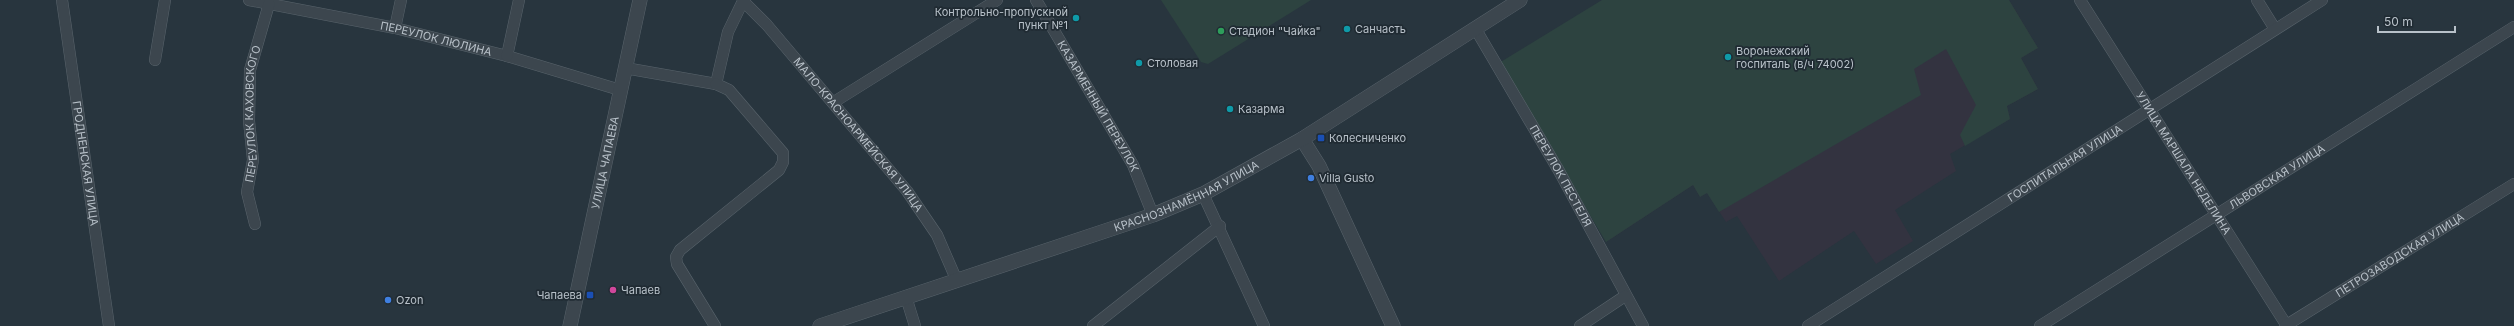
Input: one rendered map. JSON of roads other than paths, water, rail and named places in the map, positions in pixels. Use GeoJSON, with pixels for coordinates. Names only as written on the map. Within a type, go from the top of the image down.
{"type":"FeatureCollection","features":[{"type":"Feature","properties":{"kind":"street","name":"ГРОДНЕНСКАЯ УЛИЦА"},"geometry":{"type":"LineString","coordinates":[[62,0],[109,326]]}},
{"type":"Feature","properties":{"kind":"street"},"geometry":{"type":"LineString","coordinates":[[155,60],[165,0]]}},
{"type":"Feature","properties":{"kind":"street","name":"ПЕРЕУЛОК ЛЮЛИНА"},"geometry":{"type":"LineString","coordinates":[[249,0],[269,4],[282,3],[395,28],[506,56],[620,90]]}},
{"type":"Feature","properties":{"kind":"street"},"geometry":{"type":"LineString","coordinates":[[395,28],[401,0]]}},
{"type":"Feature","properties":{"kind":"street"},"geometry":{"type":"LineString","coordinates":[[506,56],[519,0]]}},
{"type":"Feature","properties":{"kind":"street","name":"УЛИЦА ЧАПАЕВА"},"geometry":{"type":"LineString","coordinates":[[570,326],[640,0]]}},
{"type":"Feature","properties":{"kind":"street"},"geometry":{"type":"LineString","coordinates":[[834,102],[997,0]]}},
{"type":"Feature","properties":{"kind":"street","name":"КАЗАРМЕННЫЙ ПЕРЕУЛОК"},"geometry":{"type":"LineString","coordinates":[[1036,0],[1133,165],[1153,215]]}},
{"type":"Feature","properties":{"kind":"street","name":"КРАСНОЗНАМЁННАЯ УЛИЦА"},"geometry":{"type":"LineString","coordinates":[[820,326],[1153,215],[1203,194],[1302,139],[1520,0]]}},
{"type":"Feature","properties":{"kind":"street","name":"УЛИЦА МАРШАЛА НЕДЕЛИНА"},"geometry":{"type":"LineString","coordinates":[[2080,0],[2286,326]]}},
{"type":"Feature","properties":{"kind":"street"},"geometry":{"type":"LineString","coordinates":[[2257,0],[2275,29]]}},
{"type":"Feature","properties":{"kind":"street","name":"ГОСПИТАЛЬНАЯ УЛИЦА"},"geometry":{"type":"LineString","coordinates":[[1808,326],[2149,108],[2322,0]]}},
{"type":"Feature","properties":{"kind":"street","name":"МАЛО-КРАСНОАРМЕЙСКАЯ УЛИЦА"},"geometry":{"type":"LineString","coordinates":[[716,84],[728,32],[743,1],[767,24],[834,102],[907,191],[937,236],[957,281]]}},
{"type":"Feature","properties":{"kind":"street","name":"ПЕРЕУЛОК КАХОВСКОГО"},"geometry":{"type":"LineString","coordinates":[[255,224],[247,192],[253,160],[249,121],[250,70],[269,4]]}},
{"type":"Feature","properties":{"kind":"street","name":"ЛЬВОВСКАЯ УЛИЦА"},"geometry":{"type":"LineString","coordinates":[[2040,326],[2217,216],[2514,27]]}},
{"type":"Feature","properties":{"kind":"street","name":"ПЕРЕУЛОК ПЕСТЕЛЯ"},"geometry":{"type":"LineString","coordinates":[[1475,28],[1559,172],[1625,296],[1643,326]]}},
{"type":"Feature","properties":{"kind":"street"},"geometry":{"type":"LineString","coordinates":[[625,68],[716,84],[729,90],[783,153],[783,162],[779,170],[680,250],[676,257],[677,264],[715,326]]}},
{"type":"Feature","properties":{"kind":"street"},"geometry":{"type":"LineString","coordinates":[[1302,139],[1319,166],[1393,326]]}},
{"type":"Feature","properties":{"kind":"street","name":"ПЕТРОЗАВОДСКАЯ УЛИЦА"},"geometry":{"type":"LineString","coordinates":[[2286,326],[2514,184]]}},
{"type":"Feature","properties":{"kind":"street"},"geometry":{"type":"LineString","coordinates":[[1203,194],[1220,226],[1264,326]]}},
{"type":"Feature","properties":{"kind":"street"},"geometry":{"type":"LineString","coordinates":[[1093,326],[1220,226]]}},
{"type":"Feature","properties":{"kind":"street"},"geometry":{"type":"LineString","coordinates":[[1580,326],[1625,296]]}},
{"type":"Feature","properties":{"kind":"street"},"geometry":{"type":"LineString","coordinates":[[906,297],[915,326]]}},
{"type":"Feature","properties":{"kind":"place","name":"Контрольно-пропускной пункт №1"},"geometry":{"type":"Point","coordinates":[1076,18]}},
{"type":"Feature","properties":{"kind":"place","name":"Санчасть"},"geometry":{"type":"Point","coordinates":[1347,29]}},
{"type":"Feature","properties":{"kind":"place","name":"Стадион \"Чайка\""},"geometry":{"type":"Point","coordinates":[1221,31]}},
{"type":"Feature","properties":{"kind":"place","name":"Воронежский госпиталь (в/ч 74002)"},"geometry":{"type":"Point","coordinates":[1728,57]}},
{"type":"Feature","properties":{"kind":"place","name":"Столовая"},"geometry":{"type":"Point","coordinates":[1139,63]}},
{"type":"Feature","properties":{"kind":"place","name":"Казарма"},"geometry":{"type":"Point","coordinates":[1230,109]}},
{"type":"Feature","properties":{"kind":"place","name":"Колесниченко"},"geometry":{"type":"Point","coordinates":[1321,138]}},
{"type":"Feature","properties":{"kind":"place","name":"Villa Gusto"},"geometry":{"type":"Point","coordinates":[1311,178]}},
{"type":"Feature","properties":{"kind":"place","name":"Чапаев"},"geometry":{"type":"Point","coordinates":[613,290]}},
{"type":"Feature","properties":{"kind":"place","name":"Чапаева"},"geometry":{"type":"Point","coordinates":[590,295]}},
{"type":"Feature","properties":{"kind":"place","name":"Ozon"},"geometry":{"type":"Point","coordinates":[388,300]}}]}
